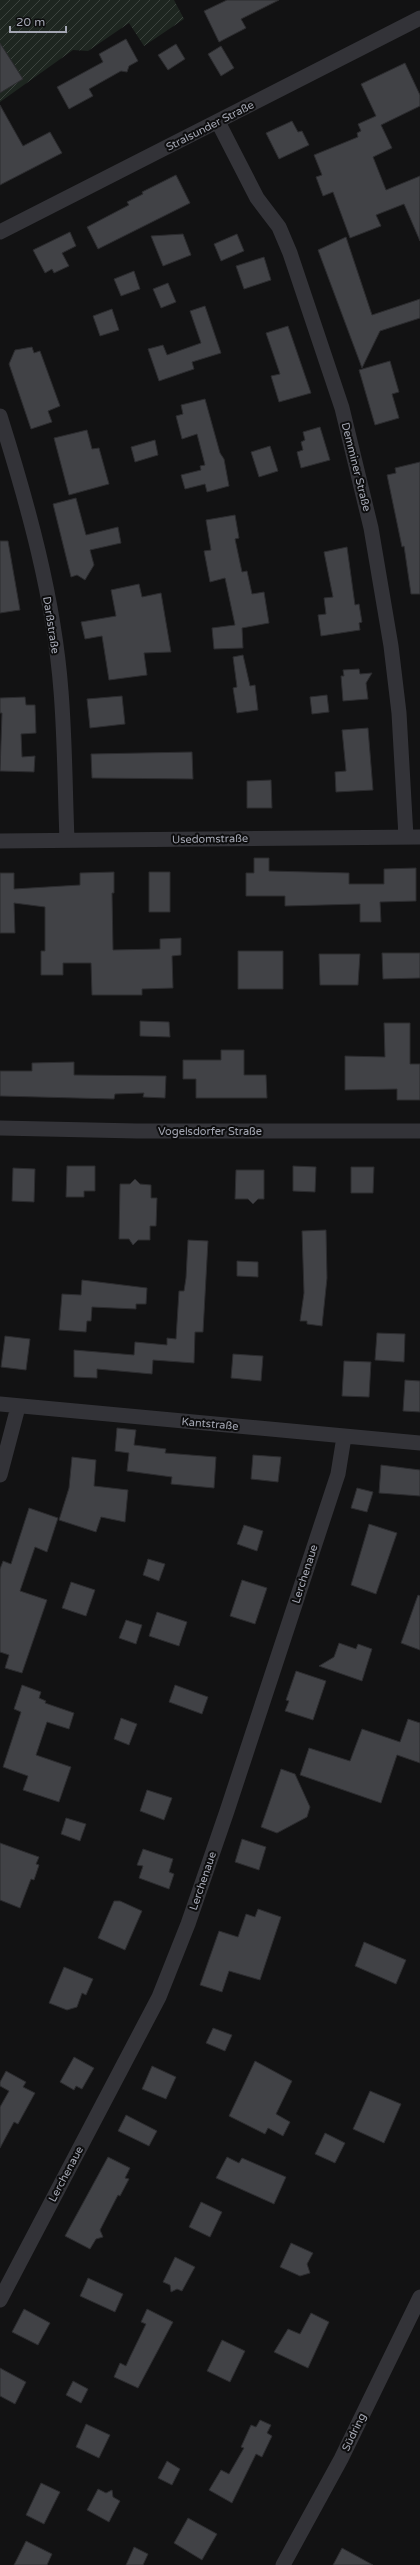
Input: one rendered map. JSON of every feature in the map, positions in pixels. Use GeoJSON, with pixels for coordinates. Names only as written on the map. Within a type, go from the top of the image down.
{"type":"FeatureCollection","features":[{"type":"Feature","properties":{"kind":"street","name":"Stralsunder Straße"},"geometry":{"type":"LineString","coordinates":[[0,232],[420,18]]}},
{"type":"Feature","properties":{"kind":"street","name":"Demminer Straße"},"geometry":{"type":"LineString","coordinates":[[218,122],[257,198],[279,227],[305,296],[344,416],[371,528],[392,646],[413,837]]}},
{"type":"Feature","properties":{"kind":"street","name":"Darßstraße"},"geometry":{"type":"LineString","coordinates":[[0,416],[36,545],[52,626],[61,690],[67,840]]}},
{"type":"Feature","properties":{"kind":"street","name":"Usedomstraße"},"geometry":{"type":"LineString","coordinates":[[0,841],[413,837]]}},
{"type":"Feature","properties":{"kind":"street","name":"Vogelsdorfer Straße"},"geometry":{"type":"LineString","coordinates":[[0,1128],[137,1131],[420,1131]]}},
{"type":"Feature","properties":{"kind":"street","name":"Kantstraße"},"geometry":{"type":"LineString","coordinates":[[0,1404],[18,1407],[344,1437],[420,1442]]}},
{"type":"Feature","properties":{"kind":"street"},"geometry":{"type":"LineString","coordinates":[[0,1476],[18,1407]]}},
{"type":"Feature","properties":{"kind":"street","name":"Lerchenaue"},"geometry":{"type":"LineString","coordinates":[[0,2300],[165,1984],[188,1924],[257,1723],[338,1474],[344,1437]]}},
{"type":"Feature","properties":{"kind":"street","name":"Südring"},"geometry":{"type":"LineString","coordinates":[[283,2565],[341,2459],[420,2297]]}},
{"type":"Feature","properties":{"kind":"shaded area"},"geometry":{"type":"Polygon","coordinates":[[[0,0],[174,0],[184,19],[144,46],[129,23],[88,51],[73,50],[0,102],[0,0]]]}},
{"type":"Feature","properties":{"kind":"building"},"geometry":{"type":"Polygon","coordinates":[[[227,0],[279,0],[241,19],[246,28],[219,42],[204,11],[227,0]]]}},
{"type":"Feature","properties":{"kind":"building"},"geometry":{"type":"Polygon","coordinates":[[[126,39],[138,61],[129,66],[127,72],[121,71],[89,89],[93,96],[69,109],[57,87],[103,62],[99,54],[126,39]]]}},
{"type":"Feature","properties":{"kind":"building"},"geometry":{"type":"Polygon","coordinates":[[[0,43],[23,79],[0,93],[0,43]]]}},
{"type":"Feature","properties":{"kind":"building"},"geometry":{"type":"Polygon","coordinates":[[[176,44],[185,59],[168,70],[158,55],[176,44]]]}},
{"type":"Feature","properties":{"kind":"building"},"geometry":{"type":"Polygon","coordinates":[[[221,46],[234,68],[221,76],[208,54],[221,46]]]}},
{"type":"Feature","properties":{"kind":"building"},"geometry":{"type":"Polygon","coordinates":[[[405,63],[420,95],[420,106],[381,125],[392,148],[373,157],[386,190],[420,176],[420,241],[404,204],[376,215],[381,226],[350,238],[333,192],[323,196],[316,177],[322,175],[314,155],[358,137],[357,133],[361,131],[358,124],[376,116],[361,84],[405,63]]]}},
{"type":"Feature","properties":{"kind":"building"},"geometry":{"type":"Polygon","coordinates":[[[0,105],[23,146],[50,132],[62,153],[0,185],[0,105]]]}},
{"type":"Feature","properties":{"kind":"building"},"geometry":{"type":"Polygon","coordinates":[[[292,121],[298,132],[302,131],[309,145],[279,159],[266,133],[292,121]]]}},
{"type":"Feature","properties":{"kind":"building"},"geometry":{"type":"Polygon","coordinates":[[[176,175],[190,203],[98,249],[87,227],[129,205],[127,202],[143,194],[142,192],[176,175]]]}},
{"type":"Feature","properties":{"kind":"building"},"geometry":{"type":"Polygon","coordinates":[[[70,232],[76,246],[62,253],[69,266],[54,273],[52,269],[45,273],[33,250],[70,232]]]}},
{"type":"Feature","properties":{"kind":"building"},"geometry":{"type":"Polygon","coordinates":[[[183,234],[191,255],[163,266],[151,236],[183,234]]]}},
{"type":"Feature","properties":{"kind":"building"},"geometry":{"type":"Polygon","coordinates":[[[237,234],[244,251],[221,261],[214,244],[237,234]]]}},
{"type":"Feature","properties":{"kind":"building"},"geometry":{"type":"Polygon","coordinates":[[[346,237],[372,315],[420,299],[420,318],[380,331],[362,368],[318,250],[346,237]]]}},
{"type":"Feature","properties":{"kind":"building"},"geometry":{"type":"Polygon","coordinates":[[[264,257],[271,280],[244,289],[236,266],[264,257]]]}},
{"type":"Feature","properties":{"kind":"building"},"geometry":{"type":"Polygon","coordinates":[[[134,271],[140,289],[121,296],[114,279],[134,271]]]}},
{"type":"Feature","properties":{"kind":"building"},"geometry":{"type":"Polygon","coordinates":[[[168,283],[176,302],[161,308],[153,289],[168,283]]]}},
{"type":"Feature","properties":{"kind":"building"},"geometry":{"type":"Polygon","coordinates":[[[205,306],[221,353],[192,362],[194,369],[159,381],[148,349],[163,345],[167,355],[201,343],[190,311],[205,306]]]}},
{"type":"Feature","properties":{"kind":"building"},"geometry":{"type":"Polygon","coordinates":[[[112,309],[119,330],[100,336],[93,316],[112,309]]]}},
{"type":"Feature","properties":{"kind":"building"},"geometry":{"type":"Polygon","coordinates":[[[288,326],[311,393],[279,402],[271,376],[280,374],[266,333],[288,326]]]}},
{"type":"Feature","properties":{"kind":"building"},"geometry":{"type":"Polygon","coordinates":[[[32,347],[34,353],[40,351],[60,406],[48,411],[52,422],[31,429],[9,364],[15,350],[32,347]]]}},
{"type":"Feature","properties":{"kind":"building"},"geometry":{"type":"Polygon","coordinates":[[[390,361],[399,392],[392,394],[399,418],[375,425],[359,370],[390,361]]]}},
{"type":"Feature","properties":{"kind":"building"},"geometry":{"type":"Polygon","coordinates":[[[205,399],[220,453],[224,459],[229,486],[207,492],[205,484],[185,489],[181,475],[201,470],[200,466],[205,465],[197,434],[182,439],[176,416],[183,414],[181,405],[205,399]]]}},
{"type":"Feature","properties":{"kind":"building"},"geometry":{"type":"Polygon","coordinates":[[[320,427],[330,460],[301,468],[297,452],[303,450],[301,442],[305,440],[303,432],[320,427]]]}},
{"type":"Feature","properties":{"kind":"building"},"geometry":{"type":"Polygon","coordinates":[[[87,430],[92,449],[99,448],[109,484],[69,495],[54,438],[87,430]]]}},
{"type":"Feature","properties":{"kind":"building"},"geometry":{"type":"Polygon","coordinates":[[[155,440],[158,455],[135,462],[131,447],[155,440]]]}},
{"type":"Feature","properties":{"kind":"building"},"geometry":{"type":"Polygon","coordinates":[[[270,446],[278,471],[259,477],[251,452],[270,446]]]}},
{"type":"Feature","properties":{"kind":"building"},"geometry":{"type":"Polygon","coordinates":[[[420,462],[420,594],[411,594],[404,546],[402,547],[387,475],[396,473],[395,468],[420,462]]]}},
{"type":"Feature","properties":{"kind":"building"},"geometry":{"type":"Polygon","coordinates":[[[76,498],[86,535],[118,527],[121,543],[90,550],[94,565],[85,580],[77,575],[71,577],[53,504],[76,498]]]}},
{"type":"Feature","properties":{"kind":"building"},"geometry":{"type":"Polygon","coordinates":[[[235,515],[239,538],[235,539],[242,572],[247,571],[252,594],[264,592],[269,623],[242,628],[243,648],[214,649],[212,628],[235,625],[225,578],[210,582],[204,551],[211,550],[206,520],[235,515]]]}},
{"type":"Feature","properties":{"kind":"building"},"geometry":{"type":"Polygon","coordinates":[[[0,541],[8,541],[20,610],[0,613],[0,541]]]}},
{"type":"Feature","properties":{"kind":"building"},"geometry":{"type":"Polygon","coordinates":[[[347,547],[355,605],[359,604],[362,622],[359,623],[360,630],[321,636],[318,615],[326,614],[324,598],[333,597],[324,552],[347,547]]]}},
{"type":"Feature","properties":{"kind":"building"},"geometry":{"type":"Polygon","coordinates":[[[139,584],[142,597],[161,593],[171,652],[144,653],[147,675],[109,680],[102,636],[85,639],[81,622],[116,616],[111,590],[139,584]]]}},
{"type":"Feature","properties":{"kind":"building"},"geometry":{"type":"Polygon","coordinates":[[[243,655],[250,686],[255,685],[258,710],[237,713],[233,688],[237,687],[233,657],[243,655]]]}},
{"type":"Feature","properties":{"kind":"building"},"geometry":{"type":"Polygon","coordinates":[[[359,669],[360,674],[372,673],[366,683],[368,699],[343,701],[341,676],[344,676],[343,670],[359,669]]]}},
{"type":"Feature","properties":{"kind":"building"},"geometry":{"type":"Polygon","coordinates":[[[327,695],[329,712],[312,714],[310,697],[327,695]]]}},
{"type":"Feature","properties":{"kind":"building"},"geometry":{"type":"Polygon","coordinates":[[[122,696],[125,724],[90,728],[87,699],[122,696]]]}},
{"type":"Feature","properties":{"kind":"building"},"geometry":{"type":"Polygon","coordinates":[[[25,697],[26,705],[35,705],[36,733],[21,734],[22,757],[35,756],[34,772],[0,771],[2,713],[0,713],[0,698],[25,697]]]}},
{"type":"Feature","properties":{"kind":"building"},"geometry":{"type":"Polygon","coordinates":[[[368,728],[373,790],[336,792],[335,772],[346,771],[342,730],[368,728]]]}},
{"type":"Feature","properties":{"kind":"building"},"geometry":{"type":"Polygon","coordinates":[[[192,752],[193,779],[92,778],[91,754],[192,752]]]}},
{"type":"Feature","properties":{"kind":"building"},"geometry":{"type":"Polygon","coordinates":[[[271,780],[272,808],[247,808],[247,781],[271,780]]]}},
{"type":"Feature","properties":{"kind":"building"},"geometry":{"type":"Polygon","coordinates":[[[254,858],[269,858],[269,871],[349,873],[349,884],[384,884],[384,869],[416,868],[416,901],[380,902],[381,922],[360,922],[360,904],[285,906],[285,896],[246,896],[246,873],[254,873],[254,858]]]}},
{"type":"Feature","properties":{"kind":"building"},"geometry":{"type":"Polygon","coordinates":[[[114,872],[114,893],[112,893],[113,950],[160,949],[160,939],[181,938],[181,955],[172,956],[173,988],[142,989],[142,995],[92,995],[91,963],[63,963],[63,975],[41,975],[41,951],[45,951],[45,907],[14,903],[15,933],[0,933],[0,873],[14,873],[14,889],[80,885],[80,873],[114,872]]]}},
{"type":"Feature","properties":{"kind":"building"},"geometry":{"type":"Polygon","coordinates":[[[149,872],[170,872],[170,912],[149,912],[149,872]]]}},
{"type":"Feature","properties":{"kind":"building"},"geometry":{"type":"Polygon","coordinates":[[[238,951],[283,951],[283,989],[238,989],[238,951]]]}},
{"type":"Feature","properties":{"kind":"building"},"geometry":{"type":"Polygon","coordinates":[[[382,953],[420,953],[420,978],[383,979],[382,953]]]}},
{"type":"Feature","properties":{"kind":"building"},"geometry":{"type":"Polygon","coordinates":[[[319,954],[360,954],[358,985],[320,985],[319,954]]]}},
{"type":"Feature","properties":{"kind":"building"},"geometry":{"type":"Polygon","coordinates":[[[140,1021],[169,1022],[170,1037],[140,1036],[140,1021]]]}},
{"type":"Feature","properties":{"kind":"building"},"geometry":{"type":"Polygon","coordinates":[[[384,1023],[410,1023],[410,1064],[420,1064],[420,1100],[397,1100],[397,1089],[345,1090],[345,1056],[385,1057],[384,1023]]]}},
{"type":"Feature","properties":{"kind":"building"},"geometry":{"type":"Polygon","coordinates":[[[221,1050],[244,1050],[244,1075],[266,1075],[267,1098],[196,1098],[196,1079],[183,1079],[183,1060],[221,1060],[221,1050]]]}},
{"type":"Feature","properties":{"kind":"building"},"geometry":{"type":"Polygon","coordinates":[[[74,1062],[74,1075],[166,1076],[165,1098],[143,1097],[144,1093],[115,1094],[114,1099],[0,1096],[0,1071],[32,1071],[32,1063],[74,1062]]]}},
{"type":"Feature","properties":{"kind":"building"},"geometry":{"type":"Polygon","coordinates":[[[67,1166],[95,1166],[95,1191],[84,1191],[84,1197],[66,1197],[67,1166]]]}},
{"type":"Feature","properties":{"kind":"building"},"geometry":{"type":"Polygon","coordinates":[[[293,1166],[316,1167],[315,1192],[293,1191],[293,1166]]]}},
{"type":"Feature","properties":{"kind":"building"},"geometry":{"type":"Polygon","coordinates":[[[351,1167],[374,1167],[373,1193],[351,1193],[351,1167]]]}},
{"type":"Feature","properties":{"kind":"building"},"geometry":{"type":"Polygon","coordinates":[[[13,1168],[35,1169],[34,1202],[12,1201],[13,1168]]]}},
{"type":"Feature","properties":{"kind":"building"},"geometry":{"type":"Polygon","coordinates":[[[236,1170],[264,1170],[264,1199],[258,1199],[253,1204],[248,1199],[235,1199],[236,1170]]]}},
{"type":"Feature","properties":{"kind":"building"},"geometry":{"type":"Polygon","coordinates":[[[135,1179],[140,1184],[151,1185],[151,1198],[157,1198],[156,1226],[150,1226],[150,1240],[138,1240],[133,1245],[129,1239],[119,1239],[120,1184],[130,1184],[135,1179]]]}},
{"type":"Feature","properties":{"kind":"building"},"geometry":{"type":"Polygon","coordinates":[[[326,1230],[327,1278],[322,1326],[307,1324],[307,1321],[300,1321],[304,1293],[302,1231],[326,1230]]]}},
{"type":"Feature","properties":{"kind":"building"},"geometry":{"type":"Polygon","coordinates":[[[188,1240],[208,1241],[203,1332],[195,1332],[194,1363],[153,1360],[152,1374],[97,1369],[97,1378],[74,1377],[74,1350],[134,1355],[135,1342],[167,1345],[167,1338],[176,1339],[179,1291],[184,1291],[188,1240]]]}},
{"type":"Feature","properties":{"kind":"building"},"geometry":{"type":"Polygon","coordinates":[[[237,1261],[258,1262],[258,1277],[237,1276],[237,1261]]]}},
{"type":"Feature","properties":{"kind":"building"},"geometry":{"type":"Polygon","coordinates":[[[82,1280],[147,1288],[146,1304],[136,1304],[136,1309],[92,1307],[91,1321],[87,1321],[86,1332],[59,1330],[62,1294],[81,1295],[82,1280]]]}},
{"type":"Feature","properties":{"kind":"building"},"geometry":{"type":"Polygon","coordinates":[[[377,1333],[405,1334],[404,1362],[375,1360],[377,1333]]]}},
{"type":"Feature","properties":{"kind":"building"},"geometry":{"type":"Polygon","coordinates":[[[5,1336],[30,1339],[26,1370],[1,1367],[5,1336]]]}},
{"type":"Feature","properties":{"kind":"building"},"geometry":{"type":"Polygon","coordinates":[[[233,1354],[263,1356],[261,1381],[231,1378],[233,1354]]]}},
{"type":"Feature","properties":{"kind":"building"},"geometry":{"type":"Polygon","coordinates":[[[344,1361],[371,1362],[369,1397],[342,1396],[344,1361]]]}},
{"type":"Feature","properties":{"kind":"building"},"geometry":{"type":"Polygon","coordinates":[[[405,1380],[420,1381],[420,1412],[403,1411],[405,1380]]]}},
{"type":"Feature","properties":{"kind":"building"},"geometry":{"type":"Polygon","coordinates":[[[117,1428],[136,1430],[134,1445],[166,1449],[165,1453],[216,1457],[214,1488],[171,1484],[172,1477],[127,1471],[129,1453],[115,1451],[117,1428]]]}},
{"type":"Feature","properties":{"kind":"building"},"geometry":{"type":"Polygon","coordinates":[[[253,1455],[281,1457],[278,1482],[251,1479],[253,1455]]]}},
{"type":"Feature","properties":{"kind":"building"},"geometry":{"type":"Polygon","coordinates":[[[72,1457],[96,1460],[94,1486],[128,1490],[125,1522],[101,1517],[96,1532],[59,1520],[69,1488],[72,1457]]]}},
{"type":"Feature","properties":{"kind":"building"},"geometry":{"type":"Polygon","coordinates":[[[381,1465],[420,1470],[420,1496],[379,1493],[381,1465]]]}},
{"type":"Feature","properties":{"kind":"building"},"geometry":{"type":"Polygon","coordinates":[[[357,1488],[373,1492],[367,1512],[351,1508],[357,1488]]]}},
{"type":"Feature","properties":{"kind":"building"},"geometry":{"type":"Polygon","coordinates":[[[29,1508],[58,1518],[47,1552],[35,1547],[20,1591],[47,1600],[22,1673],[5,1668],[9,1655],[0,1652],[0,1569],[3,1561],[11,1564],[29,1508]]]}},
{"type":"Feature","properties":{"kind":"building"},"geometry":{"type":"Polygon","coordinates":[[[369,1524],[397,1533],[376,1594],[351,1585],[369,1524]]]}},
{"type":"Feature","properties":{"kind":"building"},"geometry":{"type":"Polygon","coordinates":[[[244,1525],[263,1531],[257,1551],[237,1544],[244,1525]]]}},
{"type":"Feature","properties":{"kind":"building"},"geometry":{"type":"Polygon","coordinates":[[[148,1559],[165,1564],[159,1581],[143,1575],[148,1559]]]}},
{"type":"Feature","properties":{"kind":"building"},"geometry":{"type":"Polygon","coordinates":[[[242,1580],[267,1588],[255,1624],[230,1616],[242,1580]]]}},
{"type":"Feature","properties":{"kind":"building"},"geometry":{"type":"Polygon","coordinates":[[[71,1582],[95,1590],[86,1616],[62,1608],[71,1582]]]}},
{"type":"Feature","properties":{"kind":"building"},"geometry":{"type":"Polygon","coordinates":[[[418,1595],[420,1596],[420,1650],[401,1643],[418,1595]]]}},
{"type":"Feature","properties":{"kind":"building"},"geometry":{"type":"Polygon","coordinates":[[[157,1612],[187,1622],[179,1646],[149,1636],[157,1612]]]}},
{"type":"Feature","properties":{"kind":"building"},"geometry":{"type":"Polygon","coordinates":[[[126,1620],[142,1625],[136,1644],[119,1638],[126,1620]]]}},
{"type":"Feature","properties":{"kind":"building"},"geometry":{"type":"Polygon","coordinates":[[[339,1643],[356,1649],[358,1644],[372,1649],[362,1681],[319,1666],[334,1657],[339,1643]]]}},
{"type":"Feature","properties":{"kind":"building"},"geometry":{"type":"Polygon","coordinates":[[[296,1671],[326,1681],[313,1720],[285,1711],[289,1701],[286,1700],[296,1671]]]}},
{"type":"Feature","properties":{"kind":"building"},"geometry":{"type":"Polygon","coordinates":[[[22,1685],[41,1692],[39,1698],[46,1701],[45,1703],[74,1713],[69,1729],[47,1722],[36,1755],[71,1767],[59,1802],[23,1790],[28,1776],[3,1767],[21,1712],[14,1709],[22,1685]]]}},
{"type":"Feature","properties":{"kind":"building"},"geometry":{"type":"Polygon","coordinates":[[[175,1685],[208,1697],[202,1714],[169,1702],[175,1685]]]}},
{"type":"Feature","properties":{"kind":"building"},"geometry":{"type":"Polygon","coordinates":[[[121,1718],[137,1724],[129,1745],[114,1739],[121,1718]]]}},
{"type":"Feature","properties":{"kind":"building"},"geometry":{"type":"Polygon","coordinates":[[[408,1719],[420,1723],[420,1763],[397,1755],[381,1803],[300,1775],[309,1748],[350,1761],[362,1729],[400,1742],[408,1719]]]}},
{"type":"Feature","properties":{"kind":"building"},"geometry":{"type":"Polygon","coordinates":[[[281,1769],[295,1774],[310,1807],[307,1817],[277,1833],[261,1827],[281,1769]]]}},
{"type":"Feature","properties":{"kind":"building"},"geometry":{"type":"Polygon","coordinates":[[[147,1790],[172,1798],[164,1820],[140,1811],[147,1790]]]}},
{"type":"Feature","properties":{"kind":"building"},"geometry":{"type":"Polygon","coordinates":[[[66,1818],[86,1824],[80,1841],[61,1834],[66,1818]]]}},
{"type":"Feature","properties":{"kind":"building"},"geometry":{"type":"Polygon","coordinates":[[[242,1839],[266,1847],[259,1870],[235,1862],[242,1839]]]}},
{"type":"Feature","properties":{"kind":"building"},"geometry":{"type":"Polygon","coordinates":[[[0,1843],[39,1857],[36,1864],[39,1865],[34,1880],[31,1879],[20,1908],[0,1900],[0,1843]]]}},
{"type":"Feature","properties":{"kind":"building"},"geometry":{"type":"Polygon","coordinates":[[[143,1849],[173,1859],[169,1872],[174,1874],[169,1889],[139,1878],[143,1866],[137,1865],[143,1849]]]}},
{"type":"Feature","properties":{"kind":"building"},"geometry":{"type":"Polygon","coordinates":[[[114,1901],[120,1901],[142,1911],[125,1950],[98,1938],[114,1901]]]}},
{"type":"Feature","properties":{"kind":"building"},"geometry":{"type":"Polygon","coordinates":[[[258,1909],[281,1917],[260,1980],[229,1971],[222,1992],[200,1985],[219,1931],[238,1937],[246,1914],[255,1917],[258,1909]]]}},
{"type":"Feature","properties":{"kind":"building"},"geometry":{"type":"Polygon","coordinates":[[[364,1942],[406,1960],[396,1984],[355,1966],[364,1942]]]}},
{"type":"Feature","properties":{"kind":"building"},"geometry":{"type":"Polygon","coordinates":[[[64,1967],[93,1979],[86,1995],[82,1993],[77,2007],[67,2010],[49,2003],[64,1967]]]}},
{"type":"Feature","properties":{"kind":"building"},"geometry":{"type":"Polygon","coordinates":[[[213,2028],[232,2035],[225,2051],[206,2043],[213,2028]]]}},
{"type":"Feature","properties":{"kind":"building"},"geometry":{"type":"Polygon","coordinates":[[[74,2057],[94,2068],[82,2089],[76,2086],[74,2090],[60,2082],[74,2057]]]}},
{"type":"Feature","properties":{"kind":"building"},"geometry":{"type":"Polygon","coordinates":[[[255,2061],[292,2081],[276,2114],[290,2122],[283,2136],[268,2128],[265,2134],[229,2116],[255,2061]]]}},
{"type":"Feature","properties":{"kind":"building"},"geometry":{"type":"Polygon","coordinates":[[[152,2066],[176,2077],[166,2099],[142,2089],[152,2066]]]}},
{"type":"Feature","properties":{"kind":"building"},"geometry":{"type":"Polygon","coordinates":[[[6,2071],[26,2082],[23,2087],[35,2093],[18,2124],[14,2122],[0,2148],[0,2107],[9,2091],[0,2086],[0,2082],[6,2071]]]}},
{"type":"Feature","properties":{"kind":"building"},"geometry":{"type":"Polygon","coordinates":[[[370,2091],[401,2104],[384,2143],[353,2129],[370,2091]]]}},
{"type":"Feature","properties":{"kind":"building"},"geometry":{"type":"Polygon","coordinates":[[[126,2115],[157,2131],[149,2146],[118,2131],[126,2115]]]}},
{"type":"Feature","properties":{"kind":"building"},"geometry":{"type":"Polygon","coordinates":[[[325,2133],[345,2143],[335,2163],[315,2154],[325,2133]]]}},
{"type":"Feature","properties":{"kind":"building"},"geometry":{"type":"Polygon","coordinates":[[[108,2157],[130,2168],[125,2178],[129,2179],[120,2196],[118,2195],[100,2230],[103,2237],[96,2239],[90,2249],[65,2236],[108,2157]]]}},
{"type":"Feature","properties":{"kind":"building"},"geometry":{"type":"Polygon","coordinates":[[[227,2157],[239,2163],[242,2158],[286,2177],[274,2204],[216,2178],[227,2157]]]}},
{"type":"Feature","properties":{"kind":"building"},"geometry":{"type":"Polygon","coordinates":[[[201,2202],[222,2212],[210,2237],[189,2227],[201,2202]]]}},
{"type":"Feature","properties":{"kind":"building"},"geometry":{"type":"Polygon","coordinates":[[[291,2243],[313,2253],[307,2264],[310,2273],[300,2276],[280,2267],[291,2243]]]}},
{"type":"Feature","properties":{"kind":"building"},"geometry":{"type":"Polygon","coordinates":[[[175,2257],[195,2267],[182,2291],[177,2289],[171,2292],[170,2285],[163,2282],[175,2257]]]}},
{"type":"Feature","properties":{"kind":"building"},"geometry":{"type":"Polygon","coordinates":[[[88,2278],[123,2294],[115,2312],[80,2296],[88,2278]]]}},
{"type":"Feature","properties":{"kind":"building"},"geometry":{"type":"Polygon","coordinates":[[[24,2309],[50,2323],[38,2345],[12,2332],[24,2309]]]}},
{"type":"Feature","properties":{"kind":"building"},"geometry":{"type":"Polygon","coordinates":[[[147,2309],[173,2322],[138,2388],[114,2377],[120,2363],[126,2366],[146,2324],[141,2322],[147,2309]]]}},
{"type":"Feature","properties":{"kind":"building"},"geometry":{"type":"Polygon","coordinates":[[[311,2313],[329,2322],[308,2368],[274,2352],[288,2329],[300,2334],[311,2313]]]}},
{"type":"Feature","properties":{"kind":"building"},"geometry":{"type":"Polygon","coordinates":[[[222,2340],[245,2351],[230,2382],[207,2371],[222,2340]]]}},
{"type":"Feature","properties":{"kind":"building"},"geometry":{"type":"Polygon","coordinates":[[[0,2368],[26,2382],[15,2404],[0,2396],[0,2368]]]}},
{"type":"Feature","properties":{"kind":"building"},"geometry":{"type":"Polygon","coordinates":[[[73,2381],[88,2389],[81,2403],[66,2395],[73,2381]]]}},
{"type":"Feature","properties":{"kind":"building"},"geometry":{"type":"Polygon","coordinates":[[[260,2420],[271,2425],[267,2433],[272,2436],[262,2457],[256,2454],[232,2503],[209,2490],[221,2470],[229,2474],[244,2448],[241,2447],[251,2425],[256,2427],[260,2420]]]}},
{"type":"Feature","properties":{"kind":"building"},"geometry":{"type":"Polygon","coordinates":[[[86,2424],[110,2435],[99,2458],[76,2447],[86,2424]]]}},
{"type":"Feature","properties":{"kind":"building"},"geometry":{"type":"Polygon","coordinates":[[[167,2461],[180,2469],[172,2485],[158,2478],[167,2461]]]}},
{"type":"Feature","properties":{"kind":"building"},"geometry":{"type":"Polygon","coordinates":[[[41,2483],[60,2492],[44,2524],[26,2515],[41,2483]]]}},
{"type":"Feature","properties":{"kind":"building"},"geometry":{"type":"Polygon","coordinates":[[[98,2489],[106,2493],[112,2490],[113,2497],[120,2501],[109,2522],[87,2510],[98,2489]]]}},
{"type":"Feature","properties":{"kind":"building"},"geometry":{"type":"Polygon","coordinates":[[[188,2518],[217,2534],[202,2560],[174,2543],[188,2518]]]}},
{"type":"Feature","properties":{"kind":"building"},"geometry":{"type":"Polygon","coordinates":[[[26,2541],[52,2554],[47,2565],[14,2565],[26,2541]]]}},
{"type":"Feature","properties":{"kind":"building"},"geometry":{"type":"Polygon","coordinates":[[[134,2547],[148,2554],[143,2565],[126,2565],[134,2547]]]}},
{"type":"Feature","properties":{"kind":"building"},"geometry":{"type":"Polygon","coordinates":[[[342,2548],[373,2565],[333,2565],[342,2548]]]}}]}
